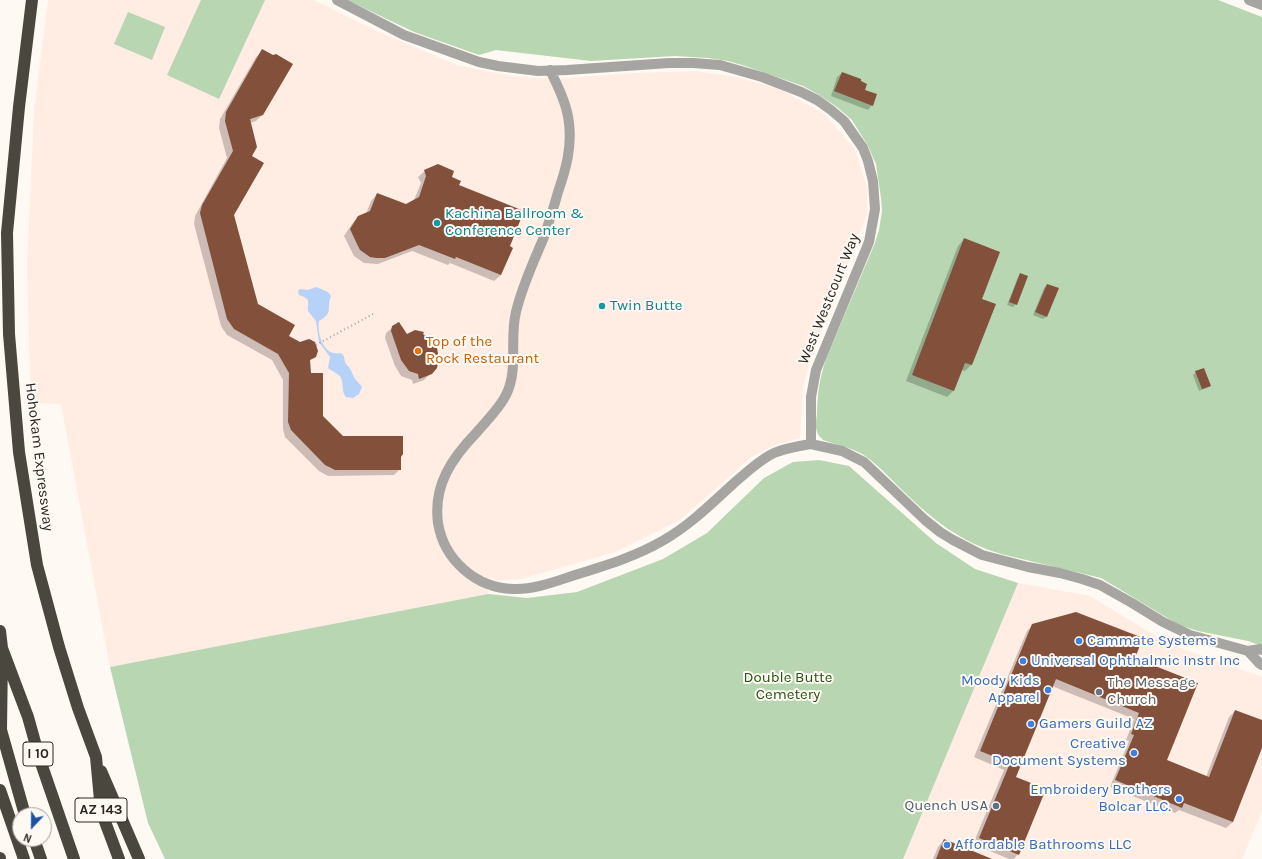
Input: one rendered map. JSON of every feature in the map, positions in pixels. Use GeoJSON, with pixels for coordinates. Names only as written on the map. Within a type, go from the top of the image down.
{"type":"FeatureCollection","features":[{"type":"Feature","properties":{"kind":"highway","name":"Hohokam Expressway"},"geometry":{"type":"LineString","coordinates":[[32,0],[19,107],[7,232],[9,334],[19,452],[37,565],[78,708],[96,757],[102,811],[120,859]]}},
{"type":"Feature","properties":{"kind":"highway","name":"I 10"},"geometry":{"type":"LineString","coordinates":[[0,631],[2,648],[28,717],[40,760],[74,859]]}},
{"type":"Feature","properties":{"kind":"highway"},"geometry":{"type":"LineString","coordinates":[[2,648],[1,730],[24,807]]}},
{"type":"Feature","properties":{"kind":"highway"},"geometry":{"type":"LineString","coordinates":[[96,757],[139,859]]}},
{"type":"Feature","properties":{"kind":"highway"},"geometry":{"type":"LineString","coordinates":[[0,790],[24,859]]}},
{"type":"Feature","properties":{"kind":"highway"},"geometry":{"type":"LineString","coordinates":[[37,847],[41,859]]}},
{"type":"Feature","properties":{"kind":"street","name":"West Westcourt Way"},"geometry":{"type":"LineString","coordinates":[[337,0],[404,35],[456,54],[498,66],[538,71],[669,63],[720,65],[762,77],[801,92],[817,100],[844,121],[856,136],[868,161],[873,181],[875,209],[869,242],[816,370],[810,397],[811,444]]}},
{"type":"Feature","properties":{"kind":"street"},"geometry":{"type":"LineString","coordinates":[[1249,0],[1261,3]]}},
{"type":"Feature","properties":{"kind":"street"},"geometry":{"type":"LineString","coordinates":[[550,70],[567,110],[571,140],[566,167],[545,234],[527,278],[516,311],[512,338],[513,371],[511,383],[499,406],[452,461],[444,477],[437,497],[440,532],[453,559],[464,570],[488,585],[513,589],[545,585],[609,565],[650,548],[681,530],[763,459],[774,453],[811,444],[842,451],[864,462],[925,520],[967,548],[982,555],[1028,567],[1060,573],[1094,583],[1116,593],[1176,630],[1248,652],[1262,665]]}},
{"type":"Feature","properties":{"kind":"street"},"geometry":{"type":"LineString","coordinates":[[1248,652],[1260,649],[1262,650]]}},
{"type":"Feature","properties":{"kind":"path"},"geometry":{"type":"LineString","coordinates":[[316,345],[373,314]]}},
{"type":"Feature","properties":{"kind":"shaded area"},"geometry":{"type":"Polygon","coordinates":[[[48,0],[314,0],[381,33],[457,65],[511,76],[554,79],[637,73],[695,71],[737,77],[782,90],[824,114],[854,148],[867,187],[867,215],[811,356],[803,387],[800,438],[772,446],[750,458],[680,520],[615,552],[521,579],[499,580],[489,578],[488,594],[110,667],[61,404],[31,403],[27,269],[34,112],[48,0]]]}},
{"type":"Feature","properties":{"kind":"shaded area"},"geometry":{"type":"Polygon","coordinates":[[[1018,583],[1090,596],[1169,644],[1262,677],[1262,811],[1242,859],[903,859],[1018,583]]]}},
{"type":"Feature","properties":{"kind":"green space"},"geometry":{"type":"Polygon","coordinates":[[[201,0],[265,0],[219,99],[167,75],[201,0]]]}},
{"type":"Feature","properties":{"kind":"green space"},"geometry":{"type":"Polygon","coordinates":[[[347,0],[1218,0],[1262,17],[1262,646],[1248,641],[1198,631],[1179,625],[1101,578],[1001,554],[972,543],[947,528],[924,511],[868,458],[852,449],[823,440],[817,433],[816,426],[819,386],[826,359],[875,243],[882,211],[876,164],[868,146],[852,120],[837,107],[803,86],[745,66],[728,61],[708,58],[675,56],[591,61],[496,50],[479,55],[414,32],[347,0]]]}},
{"type":"Feature","properties":{"kind":"green space"},"geometry":{"type":"Polygon","coordinates":[[[128,12],[165,27],[152,60],[114,44],[128,12]]]}},
{"type":"Feature","properties":{"kind":"green space","name":"Double Butte Cemetery"},"geometry":{"type":"Polygon","coordinates":[[[819,460],[849,466],[936,543],[975,569],[1018,583],[903,859],[165,859],[148,823],[110,667],[488,594],[527,598],[577,592],[663,559],[707,533],[764,478],[793,462],[819,460]]]}},
{"type":"Feature","properties":{"kind":"water"},"geometry":{"type":"Polygon","coordinates":[[[316,287],[328,292],[331,296],[328,313],[319,321],[319,330],[323,345],[330,351],[343,355],[346,364],[362,387],[359,394],[353,398],[346,397],[340,376],[328,368],[330,357],[319,342],[316,321],[308,311],[308,300],[299,295],[298,291],[300,289],[308,290],[316,287]]]}},
{"type":"Feature","properties":{"kind":"building"},"geometry":{"type":"Polygon","coordinates":[[[262,49],[273,55],[276,54],[293,64],[263,115],[250,119],[257,147],[252,156],[264,163],[234,215],[258,304],[295,325],[289,336],[300,342],[309,339],[315,342],[318,351],[316,357],[310,360],[311,373],[323,373],[323,416],[343,436],[403,436],[401,470],[335,470],[325,465],[291,430],[288,422],[289,373],[278,354],[234,329],[227,319],[200,213],[202,205],[233,151],[225,121],[226,112],[262,49]]]}},
{"type":"Feature","properties":{"kind":"building"},"geometry":{"type":"Polygon","coordinates":[[[842,72],[861,79],[861,81],[867,84],[865,90],[877,94],[873,106],[834,91],[842,72]]]}},
{"type":"Feature","properties":{"kind":"building","name":"Kachina Ballroom & Conference Center"},"geometry":{"type":"Polygon","coordinates":[[[438,164],[454,171],[452,177],[461,181],[459,185],[524,211],[510,246],[513,248],[501,275],[456,257],[455,259],[419,245],[385,258],[370,257],[360,250],[350,229],[358,216],[370,211],[377,193],[406,204],[419,197],[426,176],[424,170],[438,164]]]}},
{"type":"Feature","properties":{"kind":"building"},"geometry":{"type":"Polygon","coordinates":[[[964,238],[1000,252],[982,299],[996,304],[972,365],[965,363],[954,391],[912,375],[964,238]]]}},
{"type":"Feature","properties":{"kind":"building"},"geometry":{"type":"Polygon","coordinates":[[[1020,273],[1028,276],[1017,305],[1009,302],[1020,273]]]}},
{"type":"Feature","properties":{"kind":"building"},"geometry":{"type":"Polygon","coordinates":[[[1047,284],[1059,288],[1047,317],[1035,312],[1047,284]]]}},
{"type":"Feature","properties":{"kind":"building","name":"Top of the Rock Restaurant"},"geometry":{"type":"Polygon","coordinates":[[[399,322],[407,334],[415,330],[424,332],[423,334],[433,341],[437,348],[439,359],[437,368],[432,374],[419,379],[418,374],[409,371],[401,360],[391,331],[392,326],[399,322]]]}},
{"type":"Feature","properties":{"kind":"building"},"geometry":{"type":"Polygon","coordinates":[[[1204,368],[1211,386],[1202,389],[1195,371],[1204,368]]]}},
{"type":"Feature","properties":{"kind":"building"},"geometry":{"type":"Polygon","coordinates":[[[1076,612],[1143,638],[1135,658],[1198,683],[1167,760],[1209,777],[1235,710],[1262,720],[1262,748],[1233,822],[1184,803],[1182,808],[1115,780],[1134,735],[1131,734],[1139,713],[1056,679],[1016,777],[1046,789],[1019,855],[979,838],[1010,763],[980,751],[1032,624],[1076,612]]]}},
{"type":"Feature","properties":{"kind":"building"},"geometry":{"type":"Polygon","coordinates":[[[944,839],[992,859],[936,859],[944,839]]]}},
{"type":"Feature","properties":{"kind":"place","name":"Kachina Ballroom & Conference Center"},"geometry":{"type":"Point","coordinates":[437,223]}},
{"type":"Feature","properties":{"kind":"place","name":"Twin Butte"},"geometry":{"type":"Point","coordinates":[602,306]}},
{"type":"Feature","properties":{"kind":"place","name":"Top of the Rock Restaurant"},"geometry":{"type":"Point","coordinates":[418,351]}},
{"type":"Feature","properties":{"kind":"place","name":"Cammate Systems"},"geometry":{"type":"Point","coordinates":[1079,641]}},
{"type":"Feature","properties":{"kind":"place","name":"Universal Ophthalmic Instr Inc"},"geometry":{"type":"Point","coordinates":[1023,661]}},
{"type":"Feature","properties":{"kind":"place","name":"Moody Kids Apparel"},"geometry":{"type":"Point","coordinates":[1048,690]}},
{"type":"Feature","properties":{"kind":"place","name":"The Message Church"},"geometry":{"type":"Point","coordinates":[1099,692]}},
{"type":"Feature","properties":{"kind":"place","name":"Gamers Guild AZ"},"geometry":{"type":"Point","coordinates":[1031,724]}},
{"type":"Feature","properties":{"kind":"place","name":"Creative Document Systems"},"geometry":{"type":"Point","coordinates":[1134,753]}},
{"type":"Feature","properties":{"kind":"place","name":"Embroidery Brothers Bolcar LLC."},"geometry":{"type":"Point","coordinates":[1179,799]}},
{"type":"Feature","properties":{"kind":"place","name":"Quench USA"},"geometry":{"type":"Point","coordinates":[996,806]}},
{"type":"Feature","properties":{"kind":"place","name":"Affordable Bathrooms LLC"},"geometry":{"type":"Point","coordinates":[947,845]}}]}
